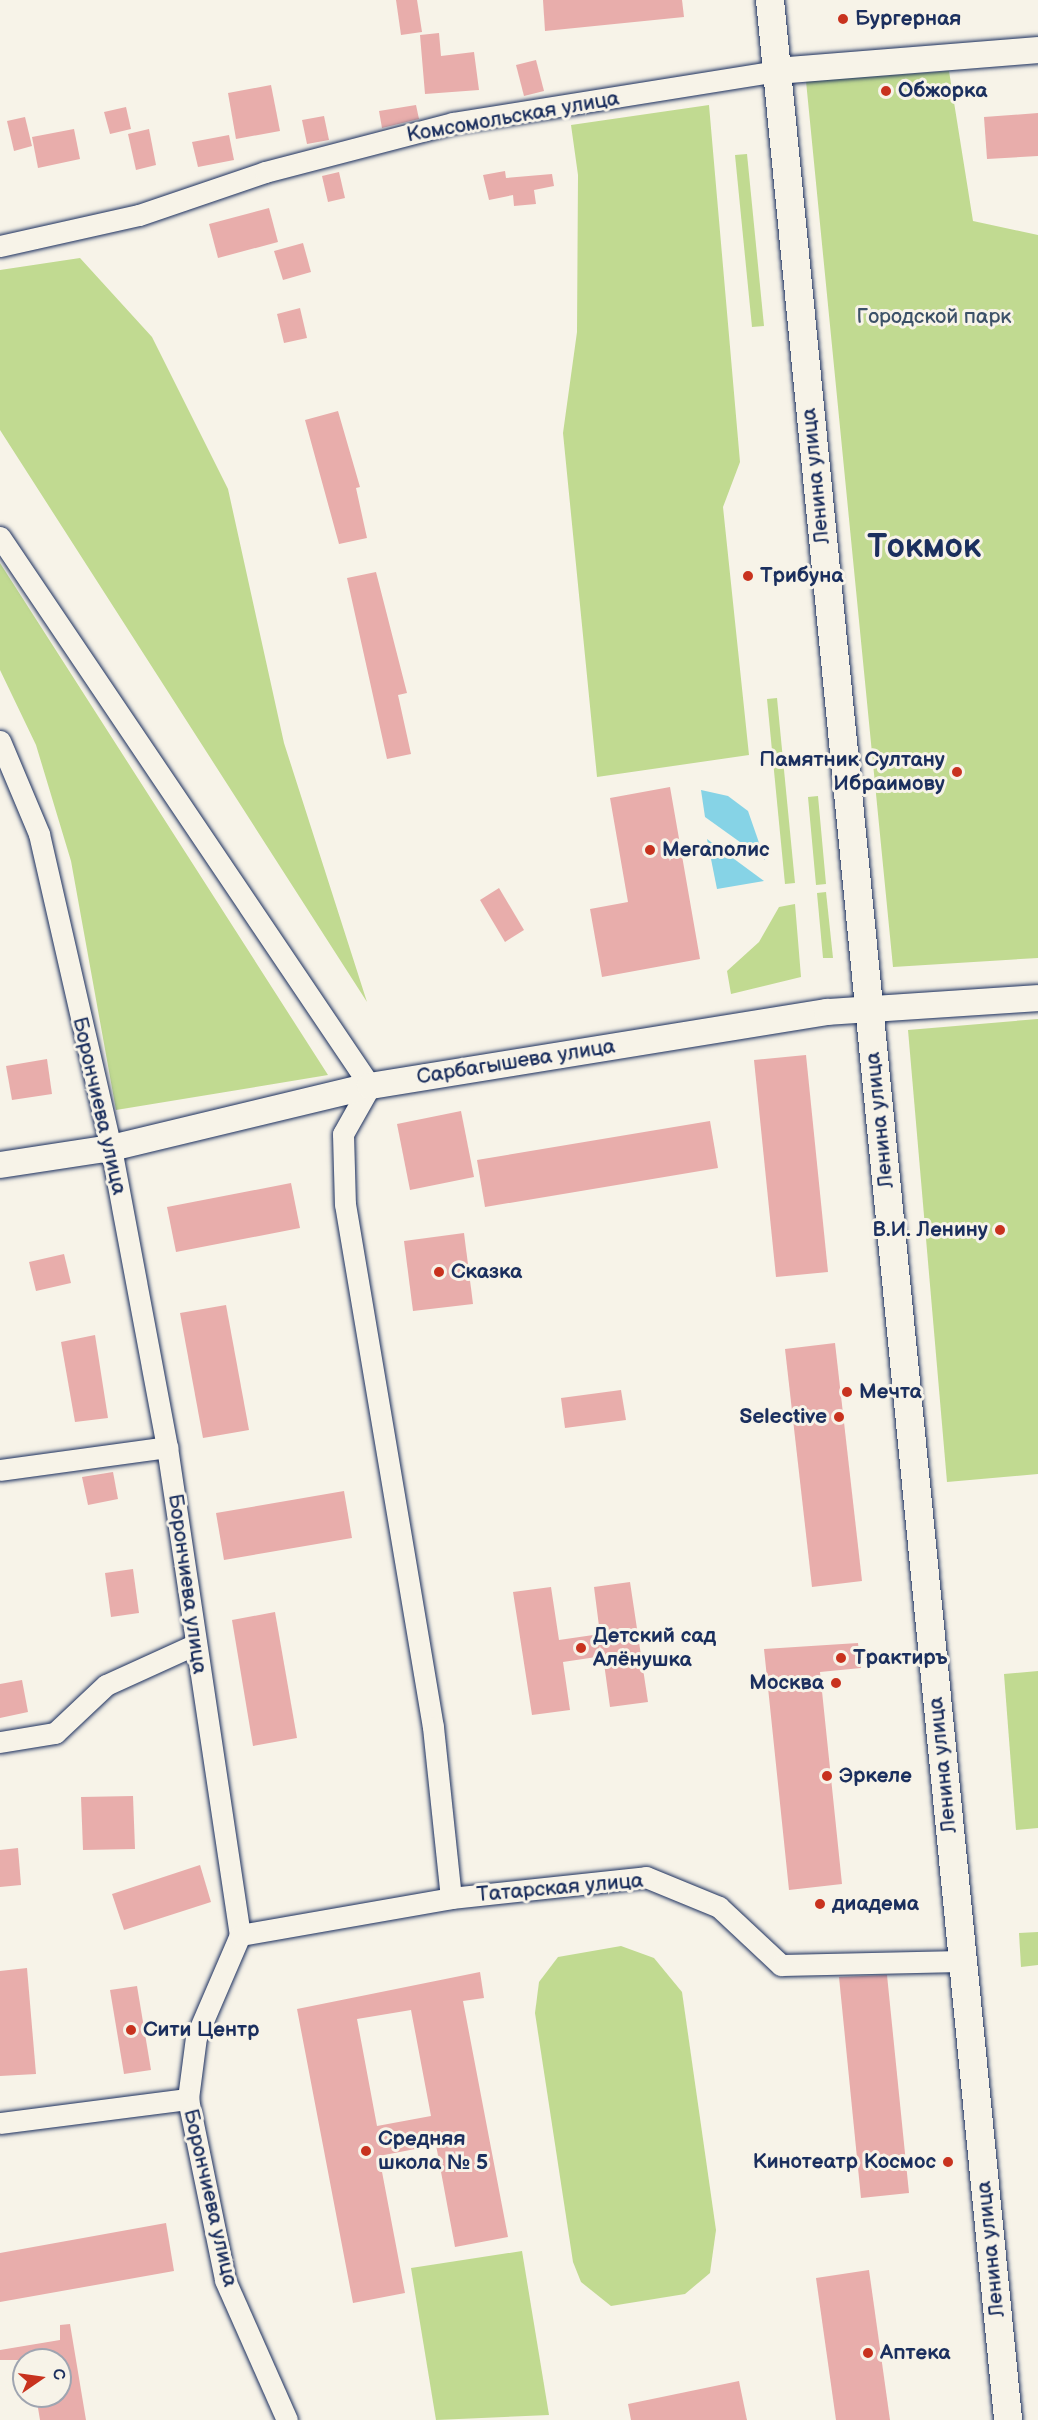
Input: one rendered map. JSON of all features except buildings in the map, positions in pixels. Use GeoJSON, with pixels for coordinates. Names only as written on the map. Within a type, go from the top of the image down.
{"type":"FeatureCollection","features":[{"type":"Feature","properties":{"kind":"main road","name":"Ленина улица"},"geometry":{"type":"LineString","coordinates":[[770,0],[1008,2420]]}},
{"type":"Feature","properties":{"kind":"street","name":"Комсомольская улица"},"geometry":{"type":"LineString","coordinates":[[0,246],[139,216],[265,172],[453,123],[777,70],[1038,50]]}},
{"type":"Feature","properties":{"kind":"street"},"geometry":{"type":"LineString","coordinates":[[0,537],[370,1086],[343,1134],[345,1204],[434,1727],[451,1898]]}},
{"type":"Feature","properties":{"kind":"street","name":"Борончиева улица"},"geometry":{"type":"LineString","coordinates":[[0,741],[8,782],[39,834],[111,1148],[167,1447],[240,1935],[196,2037],[188,2098],[225,2280],[287,2420]]}},
{"type":"Feature","properties":{"kind":"street","name":"Сарбагышева улица"},"geometry":{"type":"LineString","coordinates":[[0,1165],[111,1148],[370,1086],[869,1009],[1038,998]]}},
{"type":"Feature","properties":{"kind":"street"},"geometry":{"type":"LineString","coordinates":[[0,1470],[167,1447]]}},
{"type":"Feature","properties":{"kind":"street"},"geometry":{"type":"LineString","coordinates":[[0,1743],[55,1733],[106,1685],[196,1644]]}},
{"type":"Feature","properties":{"kind":"street","name":"Татарская улица"},"geometry":{"type":"LineString","coordinates":[[240,1935],[451,1898],[646,1877],[719,1907],[781,1965],[963,1961]]}},
{"type":"Feature","properties":{"kind":"street"},"geometry":{"type":"LineString","coordinates":[[0,2123],[188,2098]]}},
{"type":"Feature","properties":{"kind":"green space","name":"Городской парк"},"geometry":{"type":"Polygon","coordinates":[[[949,71],[973,221],[1038,235],[1038,958],[893,967],[806,81],[949,71]]]}},
{"type":"Feature","properties":{"kind":"green space"},"geometry":{"type":"Polygon","coordinates":[[[709,105],[740,462],[723,507],[749,755],[597,777],[563,433],[577,332],[578,175],[571,125],[709,105]]]}},
{"type":"Feature","properties":{"kind":"green space"},"geometry":{"type":"Polygon","coordinates":[[[747,154],[764,326],[752,327],[735,155],[747,154]]]}},
{"type":"Feature","properties":{"kind":"green space"},"geometry":{"type":"Polygon","coordinates":[[[80,258],[152,337],[228,489],[284,743],[367,1002],[0,430],[0,270],[80,258]]]}},
{"type":"Feature","properties":{"kind":"green space"},"geometry":{"type":"Polygon","coordinates":[[[0,563],[328,1075],[116,1110],[71,861],[36,745],[0,670],[0,563]]]}},
{"type":"Feature","properties":{"kind":"green space"},"geometry":{"type":"Polygon","coordinates":[[[777,698],[795,883],[785,884],[767,699],[777,698]]]}},
{"type":"Feature","properties":{"kind":"green space"},"geometry":{"type":"Polygon","coordinates":[[[818,796],[826,884],[816,885],[808,797],[818,796]]]}},
{"type":"Feature","properties":{"kind":"green space"},"geometry":{"type":"Polygon","coordinates":[[[826,892],[833,958],[823,958],[817,893],[826,892]]]}},
{"type":"Feature","properties":{"kind":"green space"},"geometry":{"type":"Polygon","coordinates":[[[795,904],[801,977],[731,994],[727,971],[759,942],[779,907],[795,904]]]}},
{"type":"Feature","properties":{"kind":"green space"},"geometry":{"type":"Polygon","coordinates":[[[1038,1019],[1038,1474],[947,1482],[908,1030],[1038,1019]]]}},
{"type":"Feature","properties":{"kind":"green space"},"geometry":{"type":"Polygon","coordinates":[[[1038,1671],[1038,1828],[1016,1830],[1004,1674],[1038,1671]]]}},
{"type":"Feature","properties":{"kind":"green space"},"geometry":{"type":"Polygon","coordinates":[[[1038,1932],[1038,1965],[1021,1967],[1019,1933],[1038,1932]]]}},
{"type":"Feature","properties":{"kind":"green space"},"geometry":{"type":"Polygon","coordinates":[[[621,1946],[654,1958],[682,1992],[716,2230],[710,2273],[685,2294],[611,2306],[581,2282],[573,2262],[535,2013],[539,1982],[558,1957],[621,1946]]]}},
{"type":"Feature","properties":{"kind":"green space"},"geometry":{"type":"Polygon","coordinates":[[[522,2251],[549,2415],[436,2420],[411,2268],[522,2251]]]}},
{"type":"Feature","properties":{"kind":"water"},"geometry":{"type":"Polygon","coordinates":[[[701,790],[728,796],[748,811],[765,860],[705,817],[701,790]]]}},
{"type":"Feature","properties":{"kind":"water"},"geometry":{"type":"Polygon","coordinates":[[[707,839],[764,881],[717,889],[707,839]]]}},
{"type":"Feature","properties":{"kind":"place","name":"Бургерная"},"geometry":{"type":"Point","coordinates":[843,19]}},
{"type":"Feature","properties":{"kind":"place","name":"Обжорка"},"geometry":{"type":"Point","coordinates":[886,91]}},
{"type":"Feature","properties":{"kind":"place","name":"Трибуна"},"geometry":{"type":"Point","coordinates":[748,576]}},
{"type":"Feature","properties":{"kind":"place","name":"Памятник Султану Ибраимову"},"geometry":{"type":"Point","coordinates":[957,772]}},
{"type":"Feature","properties":{"kind":"place","name":"Мегаполис"},"geometry":{"type":"Point","coordinates":[650,850]}},
{"type":"Feature","properties":{"kind":"place","name":"В.И. Ленину"},"geometry":{"type":"Point","coordinates":[1000,1230]}},
{"type":"Feature","properties":{"kind":"place","name":"Сказка"},"geometry":{"type":"Point","coordinates":[439,1272]}},
{"type":"Feature","properties":{"kind":"place","name":"Мечта"},"geometry":{"type":"Point","coordinates":[847,1392]}},
{"type":"Feature","properties":{"kind":"place","name":"Selective"},"geometry":{"type":"Point","coordinates":[839,1417]}},
{"type":"Feature","properties":{"kind":"place","name":"Детский сад Алёнушка"},"geometry":{"type":"Point","coordinates":[581,1648]}},
{"type":"Feature","properties":{"kind":"place","name":"Трактиръ"},"geometry":{"type":"Point","coordinates":[841,1658]}},
{"type":"Feature","properties":{"kind":"place","name":"Москва"},"geometry":{"type":"Point","coordinates":[836,1683]}},
{"type":"Feature","properties":{"kind":"place","name":"Эркеле"},"geometry":{"type":"Point","coordinates":[827,1776]}},
{"type":"Feature","properties":{"kind":"place","name":"диадема"},"geometry":{"type":"Point","coordinates":[820,1904]}},
{"type":"Feature","properties":{"kind":"place","name":"Сити Центр"},"geometry":{"type":"Point","coordinates":[131,2030]}},
{"type":"Feature","properties":{"kind":"place","name":"Средняя школа № 5"},"geometry":{"type":"Point","coordinates":[366,2151]}},
{"type":"Feature","properties":{"kind":"place","name":"Кинотеатр Космос"},"geometry":{"type":"Point","coordinates":[948,2162]}},
{"type":"Feature","properties":{"kind":"place","name":"Аптека"},"geometry":{"type":"Point","coordinates":[868,2353]}},
{"type":"Feature","properties":{"kind":"district","name":"Токмок"},"geometry":{"type":"Point","coordinates":[924,548]}}]}
